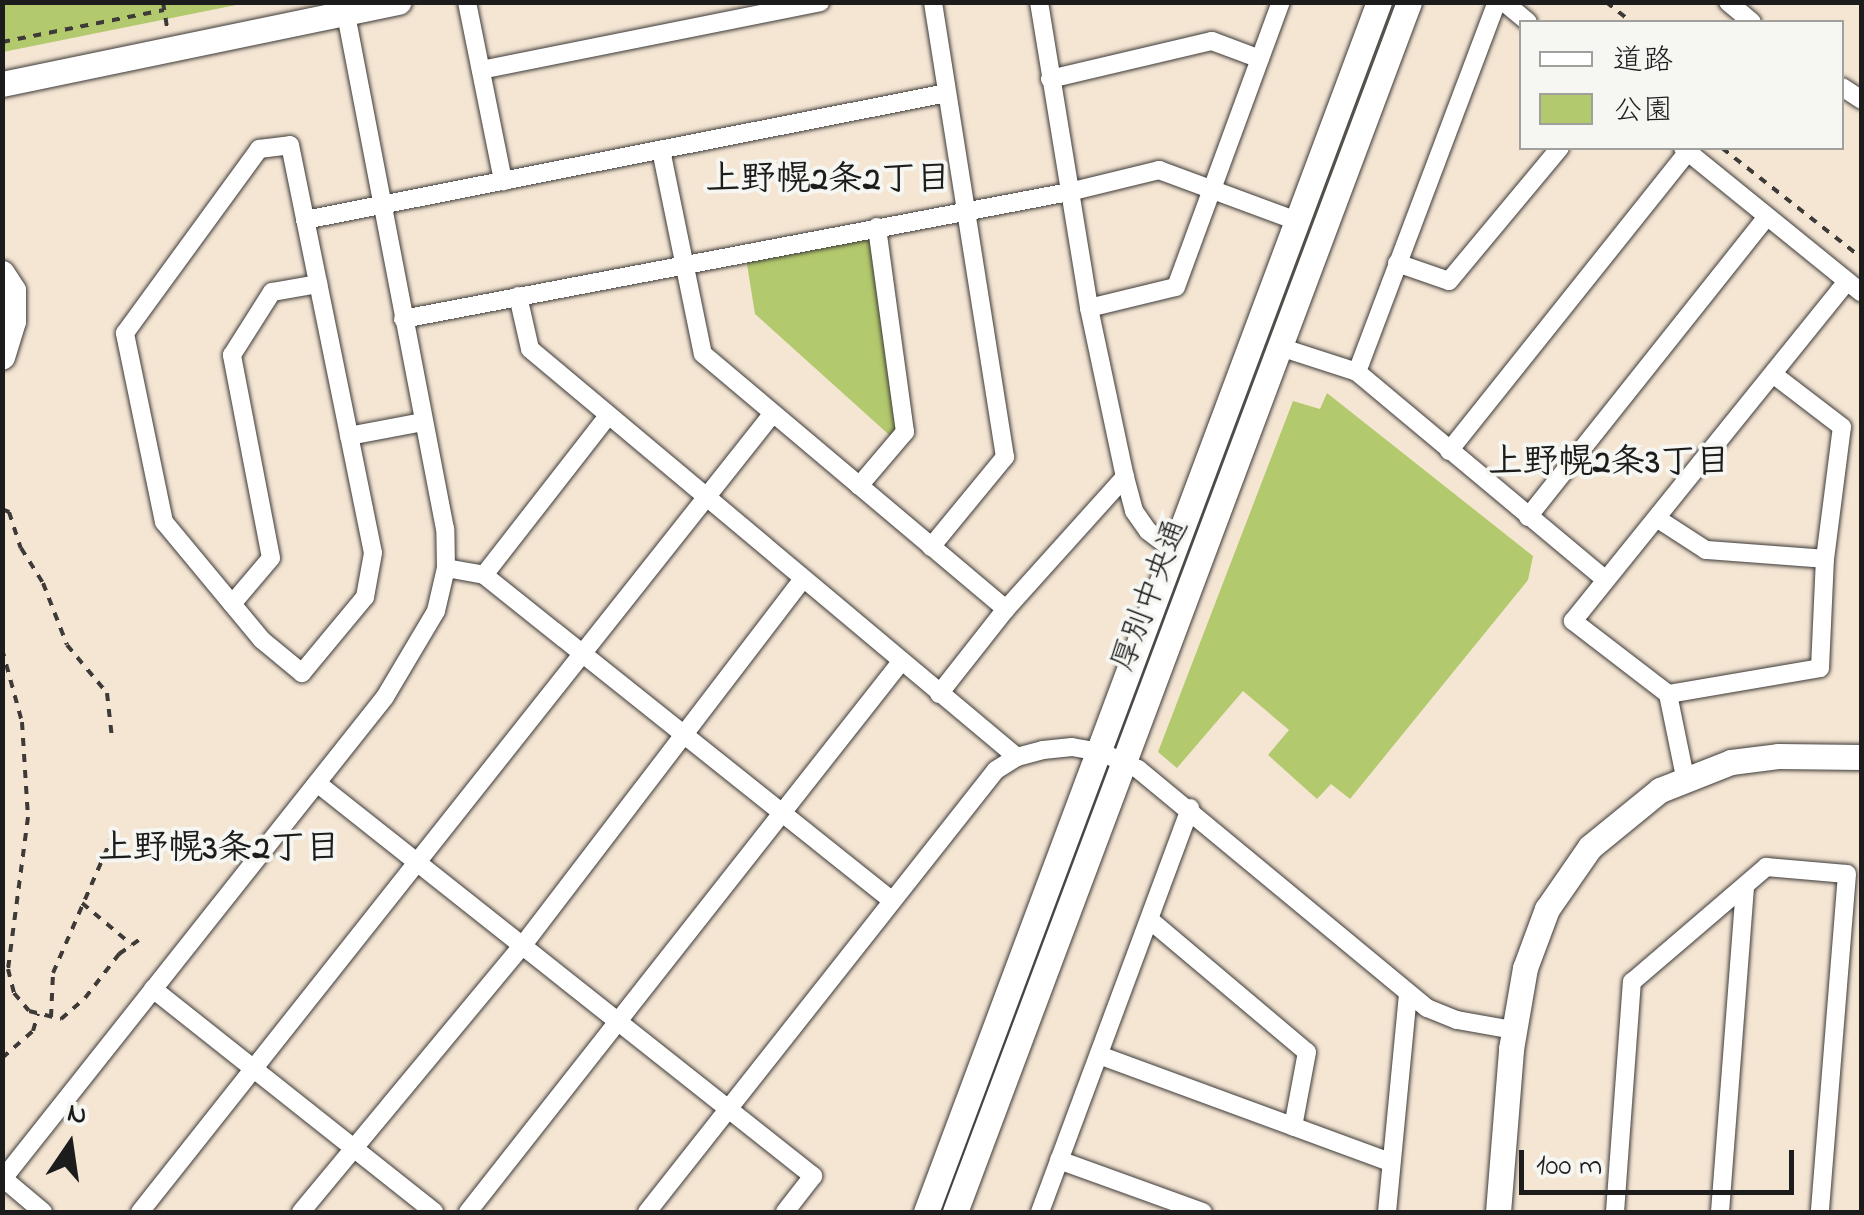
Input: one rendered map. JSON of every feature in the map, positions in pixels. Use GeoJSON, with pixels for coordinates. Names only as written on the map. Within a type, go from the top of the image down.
{"type":"FeatureCollection","features":[{"type":"Feature","properties":{"kind":"main road"},"geometry":{"type":"LineString","coordinates":[[2,84],[345,8],[399,2]]}},
{"type":"Feature","properties":{"kind":"main road","name":"厚別中央通"},"geometry":{"type":"LineString","coordinates":[[955,1212],[1113,757],[1174,550],[1379,2]]}},
{"type":"Feature","properties":{"kind":"main road","name":"厚別中央通"},"geometry":{"type":"LineString","coordinates":[[926,1212],[1280,347],[1410,2]]}},
{"type":"Feature","properties":{"kind":"main road"},"geometry":{"type":"LineString","coordinates":[[2,273],[13,290],[13,306],[2,356]]}},
{"type":"Feature","properties":{"kind":"main road"},"geometry":{"type":"LineString","coordinates":[[1498,1212],[1513,1030],[1535,936],[1559,887],[1607,829],[1637,804],[1685,778],[1730,762],[1778,756],[1862,756]]}},
{"type":"Feature","properties":{"kind":"street"},"geometry":{"type":"LineString","coordinates":[[467,2],[504,181]]}},
{"type":"Feature","properties":{"kind":"street"},"geometry":{"type":"LineString","coordinates":[[481,70],[820,2]]}},
{"type":"Feature","properties":{"kind":"street"},"geometry":{"type":"LineString","coordinates":[[931,547],[1005,457],[933,2]]}},
{"type":"Feature","properties":{"kind":"street"},"geometry":{"type":"LineString","coordinates":[[1039,2],[1088,308],[1125,477],[1134,511],[1148,531],[1174,550]]}},
{"type":"Feature","properties":{"kind":"street"},"geometry":{"type":"LineString","coordinates":[[1088,308],[1176,286],[1281,2]]}},
{"type":"Feature","properties":{"kind":"street"},"geometry":{"type":"LineString","coordinates":[[1357,372],[1500,2],[1525,20]]}},
{"type":"Feature","properties":{"kind":"street"},"geometry":{"type":"LineString","coordinates":[[1728,2],[1750,20]]}},
{"type":"Feature","properties":{"kind":"street"},"geometry":{"type":"LineString","coordinates":[[43,1212],[3,1180],[385,697],[436,611],[446,568],[445,529],[345,8]]}},
{"type":"Feature","properties":{"kind":"street"},"geometry":{"type":"LineString","coordinates":[[1050,79],[1212,42],[1260,59]]}},
{"type":"Feature","properties":{"kind":"street"},"geometry":{"type":"LineString","coordinates":[[305,220],[947,93]]}},
{"type":"Feature","properties":{"kind":"street"},"geometry":{"type":"LineString","coordinates":[[290,145],[305,220],[373,553],[365,597],[302,673],[262,640],[164,522],[124,334],[259,149],[290,145]]}},
{"type":"Feature","properties":{"kind":"street"},"geometry":{"type":"LineString","coordinates":[[661,150],[703,354],[1006,609]]}},
{"type":"Feature","properties":{"kind":"street"},"geometry":{"type":"LineString","coordinates":[[1396,263],[1449,281],[1558,150]]}},
{"type":"Feature","properties":{"kind":"street"},"geometry":{"type":"LineString","coordinates":[[1449,451],[1685,150],[1854,288],[1773,374],[1573,620],[1668,694],[1685,778]]}},
{"type":"Feature","properties":{"kind":"street"},"geometry":{"type":"LineString","coordinates":[[403,319],[1070,192],[1159,170],[1297,221]]}},
{"type":"Feature","properties":{"kind":"street"},"geometry":{"type":"LineString","coordinates":[[1528,518],[1767,216]]}},
{"type":"Feature","properties":{"kind":"street"},"geometry":{"type":"LineString","coordinates":[[859,486],[905,432],[877,228]]}},
{"type":"Feature","properties":{"kind":"street"},"geometry":{"type":"LineString","coordinates":[[232,604],[271,558],[232,355],[272,292],[318,284]]}},
{"type":"Feature","properties":{"kind":"street"},"geometry":{"type":"LineString","coordinates":[[518,296],[530,349],[1017,757]]}},
{"type":"Feature","properties":{"kind":"street"},"geometry":{"type":"LineString","coordinates":[[1280,347],[1357,372],[1606,579]]}},
{"type":"Feature","properties":{"kind":"street"},"geometry":{"type":"LineString","coordinates":[[1668,694],[1820,668],[1825,559],[1842,428],[1773,374]]}},
{"type":"Feature","properties":{"kind":"street"},"geometry":{"type":"LineString","coordinates":[[140,1212],[772,413]]}},
{"type":"Feature","properties":{"kind":"street"},"geometry":{"type":"LineString","coordinates":[[484,575],[607,416]]}},
{"type":"Feature","properties":{"kind":"street"},"geometry":{"type":"LineString","coordinates":[[350,436],[424,422]]}},
{"type":"Feature","properties":{"kind":"street"},"geometry":{"type":"LineString","coordinates":[[939,694],[1006,609],[1125,477]]}},
{"type":"Feature","properties":{"kind":"street"},"geometry":{"type":"LineString","coordinates":[[1658,519],[1706,550],[1825,559]]}},
{"type":"Feature","properties":{"kind":"street"},"geometry":{"type":"LineString","coordinates":[[446,568],[484,575],[890,899]]}},
{"type":"Feature","properties":{"kind":"street"},"geometry":{"type":"LineString","coordinates":[[301,1212],[522,945],[802,580]]}},
{"type":"Feature","properties":{"kind":"street"},"geometry":{"type":"LineString","coordinates":[[468,1212],[900,662]]}},
{"type":"Feature","properties":{"kind":"street"},"geometry":{"type":"LineString","coordinates":[[648,1212],[890,899],[996,770],[1017,757],[1072,747],[1113,757],[1190,808],[1408,994],[1456,1020],[1513,1030]]}},
{"type":"Feature","properties":{"kind":"street"},"geometry":{"type":"LineString","coordinates":[[316,783],[813,1176],[784,1212]]}},
{"type":"Feature","properties":{"kind":"street"},"geometry":{"type":"LineString","coordinates":[[1040,1212],[1190,808]]}},
{"type":"Feature","properties":{"kind":"street"},"geometry":{"type":"LineString","coordinates":[[1615,1212],[1632,982],[1766,867],[1848,874],[1820,1212]]}},
{"type":"Feature","properties":{"kind":"street"},"geometry":{"type":"LineString","coordinates":[[1720,1212],[1745,886]]}},
{"type":"Feature","properties":{"kind":"street"},"geometry":{"type":"LineString","coordinates":[[1150,920],[1307,1052],[1292,1128]]}},
{"type":"Feature","properties":{"kind":"street"},"geometry":{"type":"LineString","coordinates":[[152,989],[434,1212]]}},
{"type":"Feature","properties":{"kind":"street"},"geometry":{"type":"LineString","coordinates":[[1387,1212],[1408,994]]}},
{"type":"Feature","properties":{"kind":"street"},"geometry":{"type":"LineString","coordinates":[[1100,1056],[1390,1162]]}},
{"type":"Feature","properties":{"kind":"street"},"geometry":{"type":"LineString","coordinates":[[1059,1160],[1203,1212]]}},
{"type":"Feature","properties":{"kind":"path"},"geometry":{"type":"LineString","coordinates":[[1606,2],[1629,20]]}},
{"type":"Feature","properties":{"kind":"path"},"geometry":{"type":"LineString","coordinates":[[2,42],[164,10]]}},
{"type":"Feature","properties":{"kind":"path"},"geometry":{"type":"LineString","coordinates":[[1725,150],[1862,258]]}},
{"type":"Feature","properties":{"kind":"path"},"geometry":{"type":"LineString","coordinates":[[2,509],[9,512],[22,548],[43,583],[66,645],[107,693],[112,738]]}},
{"type":"Feature","properties":{"kind":"path"},"geometry":{"type":"LineString","coordinates":[[2,650],[22,722],[28,817],[8,974],[14,992],[29,1011],[61,1019],[119,954],[139,940]]}},
{"type":"Feature","properties":{"kind":"path"},"geometry":{"type":"LineString","coordinates":[[50,1017],[53,973],[116,828]]}},
{"type":"Feature","properties":{"kind":"path"},"geometry":{"type":"LineString","coordinates":[[82,903],[132,945]]}},
{"type":"Feature","properties":{"kind":"path"},"geometry":{"type":"LineString","coordinates":[[2,980],[8,974]]}},
{"type":"Feature","properties":{"kind":"path"},"geometry":{"type":"LineString","coordinates":[[2,1058],[33,1031],[38,1014]]}},
{"type":"Feature","properties":{"kind":"green space"},"geometry":{"type":"Polygon","coordinates":[[[3,2],[246,2],[246,3],[3,52],[3,2]]]}},
{"type":"Feature","properties":{"kind":"green space"},"geometry":{"type":"Polygon","coordinates":[[[877,227],[897,442],[755,314],[745,252],[877,227]]]}},
{"type":"Feature","properties":{"kind":"green space"},"geometry":{"type":"Polygon","coordinates":[[[1327,393],[1533,556],[1528,580],[1350,799],[1331,784],[1317,799],[1268,755],[1289,730],[1243,691],[1177,768],[1158,752],[1293,401],[1320,409],[1327,393]]]}},
{"type":"Feature","properties":{"kind":"district","name":"上野幌2条2丁目"},"geometry":{"type":"Point","coordinates":[828,181]}},
{"type":"Feature","properties":{"kind":"district","name":"上野幌2条3丁目"},"geometry":{"type":"Point","coordinates":[1609,464]}},
{"type":"Feature","properties":{"kind":"district","name":"上野幌3条2丁目"},"geometry":{"type":"Point","coordinates":[219,850]}}]}
